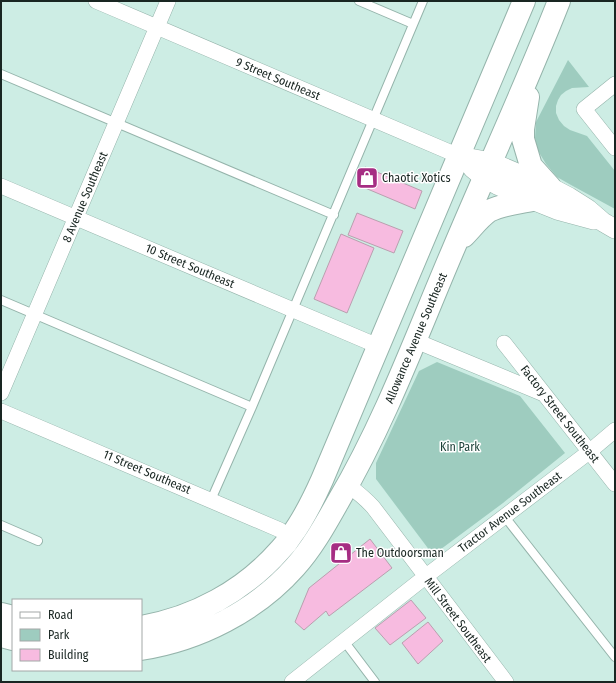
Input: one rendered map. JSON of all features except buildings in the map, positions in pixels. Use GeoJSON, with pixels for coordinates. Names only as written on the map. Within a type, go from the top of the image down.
{"type":"FeatureCollection","features":[{"type":"Feature","properties":{"kind":"main road"},"geometry":{"type":"LineString","coordinates":[[142,627],[187,615],[219,600],[232,592],[264,567],[291,538],[304,517],[313,499],[524,1]]}},
{"type":"Feature","properties":{"kind":"main road","name":"Allowance Avenue Southeast"},"geometry":{"type":"LineString","coordinates":[[142,649],[178,641],[228,620],[254,603],[294,568],[318,536],[370,444],[533,66],[559,1]]}},
{"type":"Feature","properties":{"kind":"main road"},"geometry":{"type":"LineString","coordinates":[[533,66],[523,129],[523,139],[531,166],[550,187]]}},
{"type":"Feature","properties":{"kind":"main road"},"geometry":{"type":"LineString","coordinates":[[453,249],[488,212],[504,205],[532,200]]}},
{"type":"Feature","properties":{"kind":"main road"},"geometry":{"type":"LineString","coordinates":[[1,614],[12,617]]}},
{"type":"Feature","properties":{"kind":"main road"},"geometry":{"type":"LineString","coordinates":[[1,636],[12,639]]}},
{"type":"Feature","properties":{"kind":"street","name":"9 Street Southeast"},"geometry":{"type":"LineString","coordinates":[[96,1],[459,156],[488,170],[550,187],[588,209],[609,226]]}},
{"type":"Feature","properties":{"kind":"street","name":"8 Avenue Southeast"},"geometry":{"type":"LineString","coordinates":[[1,393],[168,1]]}},
{"type":"Feature","properties":{"kind":"street"},"geometry":{"type":"LineString","coordinates":[[615,84],[584,109],[615,148]]}},
{"type":"Feature","properties":{"kind":"street","name":"9 Street Southeast"},"geometry":{"type":"LineString","coordinates":[[488,170],[497,185],[557,210],[609,226]]}},
{"type":"Feature","properties":{"kind":"street","name":"10 Street Southeast"},"geometry":{"type":"LineString","coordinates":[[1,186],[378,346]]}},
{"type":"Feature","properties":{"kind":"street"},"geometry":{"type":"LineString","coordinates":[[416,340],[546,395]]}},
{"type":"Feature","properties":{"kind":"street","name":"Factory Street Southeast"},"geometry":{"type":"LineString","coordinates":[[504,343],[615,484]]}},
{"type":"Feature","properties":{"kind":"street","name":"11 Street Southeast"},"geometry":{"type":"LineString","coordinates":[[1,411],[280,530],[291,538]]}},
{"type":"Feature","properties":{"kind":"street","name":"Tractor Avenue Southeast"},"geometry":{"type":"LineString","coordinates":[[292,682],[425,577],[590,452],[615,430]]}},
{"type":"Feature","properties":{"kind":"street","name":"Mill Street Southeast"},"geometry":{"type":"LineString","coordinates":[[348,485],[373,507],[506,682]]}},
{"type":"Feature","properties":{"kind":"lane"},"geometry":{"type":"LineString","coordinates":[[359,1],[413,24]]}},
{"type":"Feature","properties":{"kind":"lane"},"geometry":{"type":"LineString","coordinates":[[211,500],[334,215],[423,1]]}},
{"type":"Feature","properties":{"kind":"lane"},"geometry":{"type":"LineString","coordinates":[[1,74],[334,215]]}},
{"type":"Feature","properties":{"kind":"lane"},"geometry":{"type":"LineString","coordinates":[[1,300],[252,407]]}},
{"type":"Feature","properties":{"kind":"lane"},"geometry":{"type":"LineString","coordinates":[[505,517],[615,657]]}},
{"type":"Feature","properties":{"kind":"lane"},"geometry":{"type":"LineString","coordinates":[[1,525],[38,541]]}},
{"type":"Feature","properties":{"kind":"lane"},"geometry":{"type":"LineString","coordinates":[[344,641],[376,682]]}},
{"type":"Feature","properties":{"kind":"green space"},"geometry":{"type":"Polygon","coordinates":[[[568,60],[589,87],[572,88],[566,91],[558,100],[556,113],[564,126],[570,130],[587,136],[615,171],[615,209],[557,177],[546,164],[537,149],[535,138],[536,122],[568,60]]]}},
{"type":"Feature","properties":{"kind":"green space","name":"Kin Park"},"geometry":{"type":"Polygon","coordinates":[[[437,362],[520,396],[565,453],[503,503],[433,555],[376,479],[376,463],[419,371],[437,362]]]}},
{"type":"Feature","properties":{"kind":"place","name":"Chaotic Xotics"},"geometry":{"type":"Point","coordinates":[367,178]}},
{"type":"Feature","properties":{"kind":"place","name":"The Outdoorsman"},"geometry":{"type":"Point","coordinates":[341,553]}}]}
